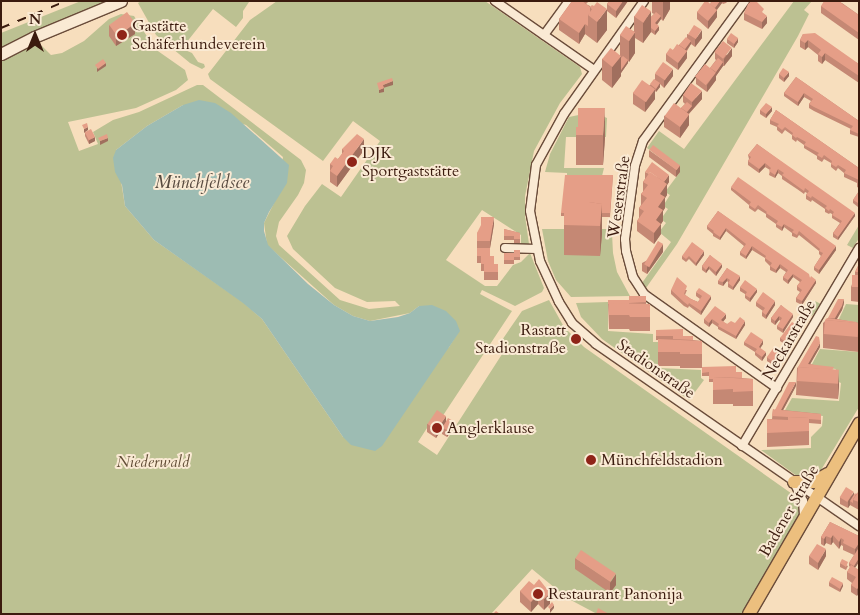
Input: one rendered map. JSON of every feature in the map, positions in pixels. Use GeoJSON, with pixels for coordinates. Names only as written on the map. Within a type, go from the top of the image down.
{"type":"FeatureCollection","features":[{"type":"Feature","properties":{"kind":"main road","name":"Badener Straße"},"geometry":{"type":"LineString","coordinates":[[749,614],[815,497],[859,424]]}},
{"type":"Feature","properties":{"kind":"main road"},"geometry":{"type":"LineString","coordinates":[[794,482],[814,482],[830,473]]}},
{"type":"Feature","properties":{"kind":"street"},"geometry":{"type":"LineString","coordinates":[[1,54],[34,37],[121,1]]}},
{"type":"Feature","properties":{"kind":"street"},"geometry":{"type":"LineString","coordinates":[[496,1],[594,69]]}},
{"type":"Feature","properties":{"kind":"street"},"geometry":{"type":"LineString","coordinates":[[544,35],[569,1]]}},
{"type":"Feature","properties":{"kind":"street","name":"Stadionstraße"},"geometry":{"type":"LineString","coordinates":[[644,1],[594,69],[564,114],[536,164],[530,211],[536,249],[559,302],[578,329],[596,344],[859,526]]}},
{"type":"Feature","properties":{"kind":"street","name":"Weserstraße"},"geometry":{"type":"LineString","coordinates":[[745,1],[644,140],[635,166],[626,233],[626,250],[633,277],[644,294],[777,388]]}},
{"type":"Feature","properties":{"kind":"street"},"geometry":{"type":"LineString","coordinates":[[505,248],[536,249]]}},
{"type":"Feature","properties":{"kind":"street","name":"Neckarstraße"},"geometry":{"type":"LineString","coordinates":[[742,446],[859,248]]}},
{"type":"Feature","properties":{"kind":"street"},"geometry":{"type":"LineString","coordinates":[[794,482],[803,501],[804,517]]}},
{"type":"Feature","properties":{"kind":"green space"},"geometry":{"type":"Polygon","coordinates":[[[81,1],[109,1],[1,48],[1,33],[81,1]]]}},
{"type":"Feature","properties":{"kind":"green space"},"geometry":{"type":"Polygon","coordinates":[[[141,1],[249,2],[243,11],[243,18],[236,27],[213,9],[186,43],[185,50],[192,53],[198,62],[204,64],[205,67],[202,69],[190,63],[156,35],[138,3],[141,1]]]}},
{"type":"Feature","properties":{"kind":"green space","name":"Niederwald"},"geometry":{"type":"Polygon","coordinates":[[[277,1],[485,1],[580,67],[582,74],[560,103],[534,151],[525,196],[525,216],[529,244],[521,244],[521,235],[482,210],[446,260],[485,286],[497,286],[513,265],[521,262],[530,253],[544,288],[542,292],[515,306],[482,290],[480,294],[512,311],[442,417],[436,414],[418,442],[437,455],[506,348],[500,343],[522,311],[549,300],[564,327],[584,347],[795,496],[800,508],[799,516],[742,614],[597,614],[567,598],[532,569],[491,614],[1,614],[1,61],[35,44],[42,46],[51,55],[62,53],[84,41],[109,19],[121,14],[134,16],[155,49],[185,70],[188,80],[176,90],[136,108],[68,122],[79,151],[98,144],[93,132],[113,120],[139,112],[197,85],[203,85],[301,160],[306,170],[304,183],[298,195],[279,222],[276,236],[279,245],[340,300],[369,309],[400,306],[395,301],[367,302],[335,288],[293,249],[287,236],[305,206],[322,184],[341,197],[380,141],[353,121],[323,161],[210,79],[208,74],[250,20],[277,1]],[[183,105],[147,126],[116,150],[125,206],[154,240],[244,303],[262,319],[343,437],[449,347],[459,331],[419,306],[410,313],[370,321],[353,316],[334,305],[267,245],[264,223],[275,201],[283,157],[246,125],[183,105]]]}},
{"type":"Feature","properties":{"kind":"green space"},"geometry":{"type":"Polygon","coordinates":[[[794,1],[812,1],[804,10],[809,14],[798,36],[677,244],[646,288],[642,283],[671,242],[659,232],[666,223],[661,219],[668,209],[663,206],[670,195],[665,192],[680,172],[647,148],[659,131],[684,149],[794,1]]]}},
{"type":"Feature","properties":{"kind":"green space"},"geometry":{"type":"Polygon","coordinates":[[[593,112],[607,118],[606,137],[566,137],[564,168],[604,168],[602,176],[545,172],[550,154],[569,117],[593,112]]]}},
{"type":"Feature","properties":{"kind":"green space"},"geometry":{"type":"Polygon","coordinates":[[[859,225],[859,238],[853,248],[847,245],[859,225]]]}},
{"type":"Feature","properties":{"kind":"green space"},"geometry":{"type":"Polygon","coordinates":[[[542,229],[618,229],[612,233],[613,253],[617,272],[630,296],[571,297],[556,280],[548,261],[542,229]]]}},
{"type":"Feature","properties":{"kind":"green space"},"geometry":{"type":"Polygon","coordinates":[[[815,301],[821,304],[812,316],[809,313],[815,301]]]}},
{"type":"Feature","properties":{"kind":"green space"},"geometry":{"type":"Polygon","coordinates":[[[608,302],[608,331],[653,334],[653,342],[658,342],[659,368],[701,370],[701,378],[704,380],[689,400],[602,339],[581,317],[576,303],[608,302]]]}},
{"type":"Feature","properties":{"kind":"green space"},"geometry":{"type":"Polygon","coordinates":[[[846,304],[859,305],[859,335],[838,321],[846,304]]]}},
{"type":"Feature","properties":{"kind":"green space"},"geometry":{"type":"Polygon","coordinates":[[[820,349],[859,352],[859,407],[821,470],[816,475],[801,479],[761,450],[811,448],[811,437],[822,426],[823,416],[784,412],[792,398],[839,401],[841,383],[831,379],[836,369],[811,366],[820,349]]]}},
{"type":"Feature","properties":{"kind":"water","name":"Münchfeldsee"},"geometry":{"type":"Polygon","coordinates":[[[199,100],[215,103],[231,113],[289,165],[287,183],[269,212],[264,223],[264,231],[268,245],[308,284],[334,305],[353,316],[370,321],[398,317],[410,313],[419,306],[432,305],[446,311],[456,321],[460,331],[382,446],[375,451],[351,445],[343,437],[262,319],[243,303],[154,240],[125,206],[122,185],[115,172],[113,158],[116,150],[147,126],[183,105],[199,100]]]}},
{"type":"Feature","properties":{"kind":"building"},"geometry":{"type":"Polygon","coordinates":[[[572,1],[582,1],[590,7],[588,26],[585,24],[579,33],[559,19],[572,1]]]}},
{"type":"Feature","properties":{"kind":"building"},"geometry":{"type":"Polygon","coordinates":[[[609,1],[623,1],[616,11],[607,4],[609,1]]]}},
{"type":"Feature","properties":{"kind":"building"},"geometry":{"type":"Polygon","coordinates":[[[705,1],[717,10],[708,21],[697,12],[705,1]]]}},
{"type":"Feature","properties":{"kind":"building"},"geometry":{"type":"Polygon","coordinates":[[[712,1],[720,1],[715,8],[710,4],[712,1]]]}},
{"type":"Feature","properties":{"kind":"building"},"geometry":{"type":"Polygon","coordinates":[[[751,1],[756,1],[764,9],[762,12],[767,16],[762,22],[744,13],[751,1]]]}},
{"type":"Feature","properties":{"kind":"building"},"geometry":{"type":"Polygon","coordinates":[[[824,1],[842,1],[841,3],[859,15],[859,33],[821,6],[824,1]]]}},
{"type":"Feature","properties":{"kind":"building"},"geometry":{"type":"Polygon","coordinates":[[[597,2],[607,9],[597,22],[588,15],[592,9],[590,7],[594,6],[597,2]]]}},
{"type":"Feature","properties":{"kind":"building"},"geometry":{"type":"Polygon","coordinates":[[[642,5],[651,11],[643,23],[634,17],[642,5]]]}},
{"type":"Feature","properties":{"kind":"building"},"geometry":{"type":"Polygon","coordinates":[[[127,12],[135,23],[117,36],[109,25],[127,12]]]}},
{"type":"Feature","properties":{"kind":"building"},"geometry":{"type":"Polygon","coordinates":[[[656,12],[661,16],[655,23],[659,26],[655,31],[651,28],[651,17],[656,12]]]}},
{"type":"Feature","properties":{"kind":"building"},"geometry":{"type":"Polygon","coordinates":[[[694,25],[702,30],[696,39],[688,34],[694,25]]]}},
{"type":"Feature","properties":{"kind":"building"},"geometry":{"type":"Polygon","coordinates":[[[626,26],[635,32],[629,41],[620,35],[626,26]]]}},
{"type":"Feature","properties":{"kind":"building"},"geometry":{"type":"Polygon","coordinates":[[[731,33],[738,38],[734,44],[727,39],[731,33]]]}},
{"type":"Feature","properties":{"kind":"building"},"geometry":{"type":"Polygon","coordinates":[[[815,33],[859,64],[859,76],[825,53],[822,57],[818,54],[821,50],[808,40],[805,43],[800,40],[803,34],[815,33]]]}},
{"type":"Feature","properties":{"kind":"building"},"geometry":{"type":"Polygon","coordinates":[[[686,37],[691,41],[685,49],[679,45],[686,37]]]}},
{"type":"Feature","properties":{"kind":"building"},"geometry":{"type":"Polygon","coordinates":[[[723,41],[732,48],[723,59],[714,52],[723,41]]]}},
{"type":"Feature","properties":{"kind":"building"},"geometry":{"type":"Polygon","coordinates":[[[677,44],[687,51],[678,63],[666,54],[670,48],[673,50],[677,44]]]}},
{"type":"Feature","properties":{"kind":"building"},"geometry":{"type":"Polygon","coordinates":[[[611,48],[621,56],[612,67],[602,59],[611,48]]]}},
{"type":"Feature","properties":{"kind":"building"},"geometry":{"type":"Polygon","coordinates":[[[623,56],[628,60],[621,70],[621,58],[623,56]]]}},
{"type":"Feature","properties":{"kind":"building"},"geometry":{"type":"Polygon","coordinates":[[[718,58],[723,62],[716,72],[710,68],[718,58]]]}},
{"type":"Feature","properties":{"kind":"building"},"geometry":{"type":"Polygon","coordinates":[[[103,59],[106,63],[98,69],[95,65],[103,59]]]}},
{"type":"Feature","properties":{"kind":"building"},"geometry":{"type":"Polygon","coordinates":[[[663,62],[673,69],[665,80],[655,73],[663,62]]]}},
{"type":"Feature","properties":{"kind":"building"},"geometry":{"type":"Polygon","coordinates":[[[705,64],[716,73],[706,85],[695,76],[705,64]]]}},
{"type":"Feature","properties":{"kind":"building"},"geometry":{"type":"Polygon","coordinates":[[[783,68],[789,72],[784,78],[779,74],[783,68]]]}},
{"type":"Feature","properties":{"kind":"building"},"geometry":{"type":"Polygon","coordinates":[[[796,77],[859,121],[859,134],[850,130],[853,126],[809,104],[813,99],[804,93],[798,102],[784,93],[796,77]]]}},
{"type":"Feature","properties":{"kind":"building"},"geometry":{"type":"Polygon","coordinates":[[[392,78],[393,81],[383,85],[384,88],[379,90],[377,83],[392,78]]]}},
{"type":"Feature","properties":{"kind":"building"},"geometry":{"type":"Polygon","coordinates":[[[654,79],[660,83],[656,89],[650,84],[654,79]]]}},
{"type":"Feature","properties":{"kind":"building"},"geometry":{"type":"Polygon","coordinates":[[[642,80],[655,89],[646,102],[633,93],[642,80]]]}},
{"type":"Feature","properties":{"kind":"building"},"geometry":{"type":"Polygon","coordinates":[[[691,83],[702,91],[692,102],[683,95],[691,83]]]}},
{"type":"Feature","properties":{"kind":"building"},"geometry":{"type":"Polygon","coordinates":[[[687,102],[692,106],[687,112],[681,108],[687,102]]]}},
{"type":"Feature","properties":{"kind":"building"},"geometry":{"type":"Polygon","coordinates":[[[674,103],[689,114],[680,127],[665,116],[674,103]]]}},
{"type":"Feature","properties":{"kind":"building"},"geometry":{"type":"Polygon","coordinates":[[[766,103],[772,107],[766,114],[760,110],[766,103]]]}},
{"type":"Feature","properties":{"kind":"building"},"geometry":{"type":"Polygon","coordinates":[[[578,108],[605,108],[603,135],[576,135],[578,108]]]}},
{"type":"Feature","properties":{"kind":"building"},"geometry":{"type":"Polygon","coordinates":[[[776,110],[859,168],[859,180],[844,173],[846,170],[838,165],[836,167],[831,164],[832,161],[824,155],[822,158],[817,155],[819,153],[804,145],[806,142],[796,138],[785,127],[782,130],[777,126],[779,124],[770,120],[776,110]]]}},
{"type":"Feature","properties":{"kind":"building"},"geometry":{"type":"Polygon","coordinates":[[[87,123],[88,127],[84,129],[82,125],[87,123]]]}},
{"type":"Feature","properties":{"kind":"building"},"geometry":{"type":"Polygon","coordinates":[[[91,129],[95,137],[89,140],[85,132],[91,129]]]}},
{"type":"Feature","properties":{"kind":"building"},"geometry":{"type":"Polygon","coordinates":[[[107,134],[108,138],[100,141],[98,138],[107,134]]]}},
{"type":"Feature","properties":{"kind":"building"},"geometry":{"type":"Polygon","coordinates":[[[357,134],[364,139],[337,176],[330,171],[333,166],[330,164],[335,157],[338,159],[344,151],[342,149],[357,134]]]}},
{"type":"Feature","properties":{"kind":"building"},"geometry":{"type":"Polygon","coordinates":[[[757,144],[855,213],[838,237],[833,233],[842,221],[832,215],[834,212],[825,208],[827,206],[812,196],[811,198],[806,195],[809,191],[805,188],[804,191],[782,175],[784,173],[778,169],[775,175],[769,171],[771,168],[765,163],[759,169],[748,161],[751,157],[748,155],[757,144]]]}},
{"type":"Feature","properties":{"kind":"building"},"geometry":{"type":"Polygon","coordinates":[[[653,145],[680,165],[677,170],[649,150],[653,145]]]}},
{"type":"Feature","properties":{"kind":"building"},"geometry":{"type":"Polygon","coordinates":[[[652,162],[669,175],[664,182],[650,172],[649,174],[645,172],[652,162]]]}},
{"type":"Feature","properties":{"kind":"building"},"geometry":{"type":"Polygon","coordinates":[[[650,172],[667,184],[660,194],[665,197],[658,207],[663,210],[656,220],[661,224],[654,233],[637,221],[644,211],[639,208],[647,198],[641,194],[648,185],[643,182],[650,172]]]}},
{"type":"Feature","properties":{"kind":"building"},"geometry":{"type":"Polygon","coordinates":[[[565,175],[613,175],[610,213],[602,213],[602,204],[589,202],[589,206],[575,206],[575,202],[564,202],[564,213],[561,213],[565,175]]]}},
{"type":"Feature","properties":{"kind":"building"},"geometry":{"type":"Polygon","coordinates":[[[738,177],[836,246],[819,270],[814,267],[823,253],[819,251],[820,249],[799,231],[797,235],[792,232],[794,230],[784,224],[782,227],[776,224],[778,221],[758,205],[755,209],[749,205],[751,202],[731,187],[738,177]]]}},
{"type":"Feature","properties":{"kind":"building"},"geometry":{"type":"Polygon","coordinates":[[[859,191],[859,202],[858,203],[853,200],[859,191]]]}},
{"type":"Feature","properties":{"kind":"building"},"geometry":{"type":"Polygon","coordinates":[[[564,202],[575,202],[575,206],[589,206],[589,202],[602,204],[600,226],[564,225],[564,202]]]}},
{"type":"Feature","properties":{"kind":"building"},"geometry":{"type":"Polygon","coordinates":[[[718,211],[809,274],[810,278],[811,276],[816,280],[802,301],[796,298],[802,290],[797,286],[802,280],[793,274],[788,280],[783,277],[788,270],[780,264],[776,270],[770,266],[772,263],[765,258],[766,256],[752,246],[746,256],[740,252],[746,244],[726,228],[720,237],[707,226],[718,211]]]}},
{"type":"Feature","properties":{"kind":"building"},"geometry":{"type":"Polygon","coordinates":[[[481,217],[494,217],[490,241],[477,241],[481,217]]]}},
{"type":"Feature","properties":{"kind":"building"},"geometry":{"type":"Polygon","coordinates":[[[504,229],[520,233],[520,239],[514,239],[514,236],[504,236],[504,229]]]}},
{"type":"Feature","properties":{"kind":"building"},"geometry":{"type":"Polygon","coordinates":[[[658,241],[663,244],[649,267],[644,264],[658,241]]]}},
{"type":"Feature","properties":{"kind":"building"},"geometry":{"type":"Polygon","coordinates":[[[692,242],[704,251],[696,263],[689,256],[686,259],[682,256],[692,242]]]}},
{"type":"Feature","properties":{"kind":"building"},"geometry":{"type":"Polygon","coordinates":[[[477,248],[490,248],[490,256],[494,256],[494,264],[498,264],[498,272],[484,272],[481,256],[477,256],[477,248]]]}},
{"type":"Feature","properties":{"kind":"building"},"geometry":{"type":"Polygon","coordinates":[[[514,250],[520,250],[520,257],[514,257],[514,260],[504,260],[504,253],[514,253],[514,250]]]}},
{"type":"Feature","properties":{"kind":"building"},"geometry":{"type":"Polygon","coordinates":[[[710,255],[722,264],[716,272],[709,266],[706,270],[702,266],[710,255]]]}},
{"type":"Feature","properties":{"kind":"building"},"geometry":{"type":"Polygon","coordinates":[[[859,264],[859,272],[855,272],[859,264]]]}},
{"type":"Feature","properties":{"kind":"building"},"geometry":{"type":"Polygon","coordinates":[[[727,268],[740,276],[733,287],[728,283],[730,280],[727,278],[723,282],[718,281],[727,268]]]}},
{"type":"Feature","properties":{"kind":"building"},"geometry":{"type":"Polygon","coordinates":[[[852,275],[859,275],[859,287],[852,287],[852,275]]]}},
{"type":"Feature","properties":{"kind":"building"},"geometry":{"type":"Polygon","coordinates":[[[677,277],[687,286],[684,294],[691,299],[698,302],[702,296],[696,292],[699,288],[711,296],[701,311],[689,303],[688,305],[671,290],[677,277]]]}},
{"type":"Feature","properties":{"kind":"building"},"geometry":{"type":"Polygon","coordinates":[[[745,280],[757,289],[750,298],[745,295],[747,292],[740,287],[745,280]]]}},
{"type":"Feature","properties":{"kind":"building"},"geometry":{"type":"Polygon","coordinates":[[[763,292],[775,301],[766,315],[762,312],[765,308],[756,302],[763,292]]]}},
{"type":"Feature","properties":{"kind":"building"},"geometry":{"type":"Polygon","coordinates":[[[629,296],[646,296],[646,302],[629,303],[629,296]]]}},
{"type":"Feature","properties":{"kind":"building"},"geometry":{"type":"Polygon","coordinates":[[[838,299],[844,299],[842,306],[835,318],[828,318],[838,299]]]}},
{"type":"Feature","properties":{"kind":"building"},"geometry":{"type":"Polygon","coordinates":[[[608,300],[629,300],[629,304],[608,304],[608,300]]]}},
{"type":"Feature","properties":{"kind":"building"},"geometry":{"type":"Polygon","coordinates":[[[609,303],[650,304],[650,317],[609,315],[609,303]]]}},
{"type":"Feature","properties":{"kind":"building"},"geometry":{"type":"Polygon","coordinates":[[[781,305],[793,314],[783,329],[777,326],[782,318],[779,316],[775,321],[771,318],[781,305]]]}},
{"type":"Feature","properties":{"kind":"building"},"geometry":{"type":"Polygon","coordinates":[[[715,306],[726,314],[721,320],[727,324],[731,321],[735,323],[740,317],[745,321],[736,336],[718,326],[719,324],[712,319],[709,323],[704,319],[715,306]]]}},
{"type":"Feature","properties":{"kind":"building"},"geometry":{"type":"Polygon","coordinates":[[[827,318],[857,322],[825,320],[827,318]]]}},
{"type":"Feature","properties":{"kind":"building"},"geometry":{"type":"Polygon","coordinates":[[[825,320],[859,323],[858,337],[824,334],[825,320]]]}},
{"type":"Feature","properties":{"kind":"building"},"geometry":{"type":"Polygon","coordinates":[[[792,322],[797,325],[786,342],[780,338],[792,322]]]}},
{"type":"Feature","properties":{"kind":"building"},"geometry":{"type":"Polygon","coordinates":[[[683,329],[683,336],[693,336],[693,340],[673,339],[673,336],[656,336],[656,330],[683,329]]]}},
{"type":"Feature","properties":{"kind":"building"},"geometry":{"type":"Polygon","coordinates":[[[751,332],[763,340],[759,347],[766,352],[762,357],[755,352],[757,349],[744,342],[751,332]]]}},
{"type":"Feature","properties":{"kind":"building"},"geometry":{"type":"Polygon","coordinates":[[[816,336],[819,337],[820,343],[808,364],[834,367],[832,370],[798,367],[816,336]]]}},
{"type":"Feature","properties":{"kind":"building"},"geometry":{"type":"Polygon","coordinates":[[[658,339],[702,341],[702,354],[658,352],[658,339]]]}},
{"type":"Feature","properties":{"kind":"building"},"geometry":{"type":"Polygon","coordinates":[[[775,346],[782,351],[774,363],[767,357],[775,346]]]}},
{"type":"Feature","properties":{"kind":"building"},"geometry":{"type":"Polygon","coordinates":[[[736,366],[736,372],[742,372],[742,378],[713,377],[713,379],[709,379],[709,372],[702,373],[702,367],[736,366]]]}},
{"type":"Feature","properties":{"kind":"building"},"geometry":{"type":"Polygon","coordinates":[[[798,367],[839,370],[838,384],[797,381],[798,367]]]}},
{"type":"Feature","properties":{"kind":"building"},"geometry":{"type":"Polygon","coordinates":[[[713,377],[753,379],[753,391],[713,390],[713,377]]]}},
{"type":"Feature","properties":{"kind":"building"},"geometry":{"type":"Polygon","coordinates":[[[789,382],[796,382],[781,410],[821,414],[821,420],[772,416],[773,409],[775,410],[789,382]]]}},
{"type":"Feature","properties":{"kind":"building"},"geometry":{"type":"Polygon","coordinates":[[[437,410],[446,416],[437,430],[427,424],[437,410]]]}},
{"type":"Feature","properties":{"kind":"building"},"geometry":{"type":"Polygon","coordinates":[[[788,417],[809,418],[809,431],[767,433],[767,419],[788,420],[788,417]]]}},
{"type":"Feature","properties":{"kind":"building"},"geometry":{"type":"Polygon","coordinates":[[[448,418],[453,421],[447,431],[442,427],[448,418]]]}},
{"type":"Feature","properties":{"kind":"building"},"geometry":{"type":"Polygon","coordinates":[[[846,487],[854,492],[847,502],[840,497],[846,487]]]}},
{"type":"Feature","properties":{"kind":"building"},"geometry":{"type":"Polygon","coordinates":[[[859,492],[859,502],[853,500],[859,492]]]}},
{"type":"Feature","properties":{"kind":"building"},"geometry":{"type":"Polygon","coordinates":[[[856,494],[853,503],[850,501],[856,494]]]}},
{"type":"Feature","properties":{"kind":"building"},"geometry":{"type":"Polygon","coordinates":[[[830,522],[859,536],[859,543],[855,549],[843,543],[844,540],[841,538],[839,542],[833,535],[831,538],[826,536],[824,539],[821,537],[830,522]]]}},
{"type":"Feature","properties":{"kind":"building"},"geometry":{"type":"Polygon","coordinates":[[[817,544],[826,549],[818,563],[809,556],[817,544]]]}},
{"type":"Feature","properties":{"kind":"building"},"geometry":{"type":"Polygon","coordinates":[[[858,549],[859,558],[854,566],[849,563],[858,549]]]}},
{"type":"Feature","properties":{"kind":"building"},"geometry":{"type":"Polygon","coordinates":[[[581,550],[616,573],[610,582],[575,558],[581,550]]]}},
{"type":"Feature","properties":{"kind":"building"},"geometry":{"type":"Polygon","coordinates":[[[842,559],[848,562],[846,567],[840,563],[842,559]]]}},
{"type":"Feature","properties":{"kind":"building"},"geometry":{"type":"Polygon","coordinates":[[[851,565],[859,570],[859,586],[857,589],[851,585],[856,577],[847,572],[851,565]]]}},
{"type":"Feature","properties":{"kind":"building"},"geometry":{"type":"Polygon","coordinates":[[[832,577],[843,583],[840,589],[829,582],[832,577]]]}},
{"type":"Feature","properties":{"kind":"building"},"geometry":{"type":"Polygon","coordinates":[[[539,579],[550,593],[544,599],[538,594],[531,602],[520,591],[529,581],[534,585],[539,579]]]}},
{"type":"Feature","properties":{"kind":"building"},"geometry":{"type":"Polygon","coordinates":[[[552,602],[554,605],[550,609],[548,607],[552,602]]]}},
{"type":"Feature","properties":{"kind":"building"},"geometry":{"type":"Polygon","coordinates":[[[598,608],[609,614],[596,614],[598,608]]]}},
{"type":"Feature","properties":{"kind":"railway"},"geometry":{"type":"LineString","coordinates":[[1,28],[66,1]]}},
{"type":"Feature","properties":{"kind":"place","name":"Gastätte Schäferhundeverein"},"geometry":{"type":"Point","coordinates":[122,35]}},
{"type":"Feature","properties":{"kind":"place","name":"DJK Sportgaststätte"},"geometry":{"type":"Point","coordinates":[352,162]}},
{"type":"Feature","properties":{"kind":"place","name":"Rastatt Stadionstraße"},"geometry":{"type":"Point","coordinates":[576,339]}},
{"type":"Feature","properties":{"kind":"place","name":"Anglerklause"},"geometry":{"type":"Point","coordinates":[437,428]}},
{"type":"Feature","properties":{"kind":"place","name":"Münchfeldstadion"},"geometry":{"type":"Point","coordinates":[591,460]}},
{"type":"Feature","properties":{"kind":"place","name":"Restaurant Panonija"},"geometry":{"type":"Point","coordinates":[538,594]}}]}
